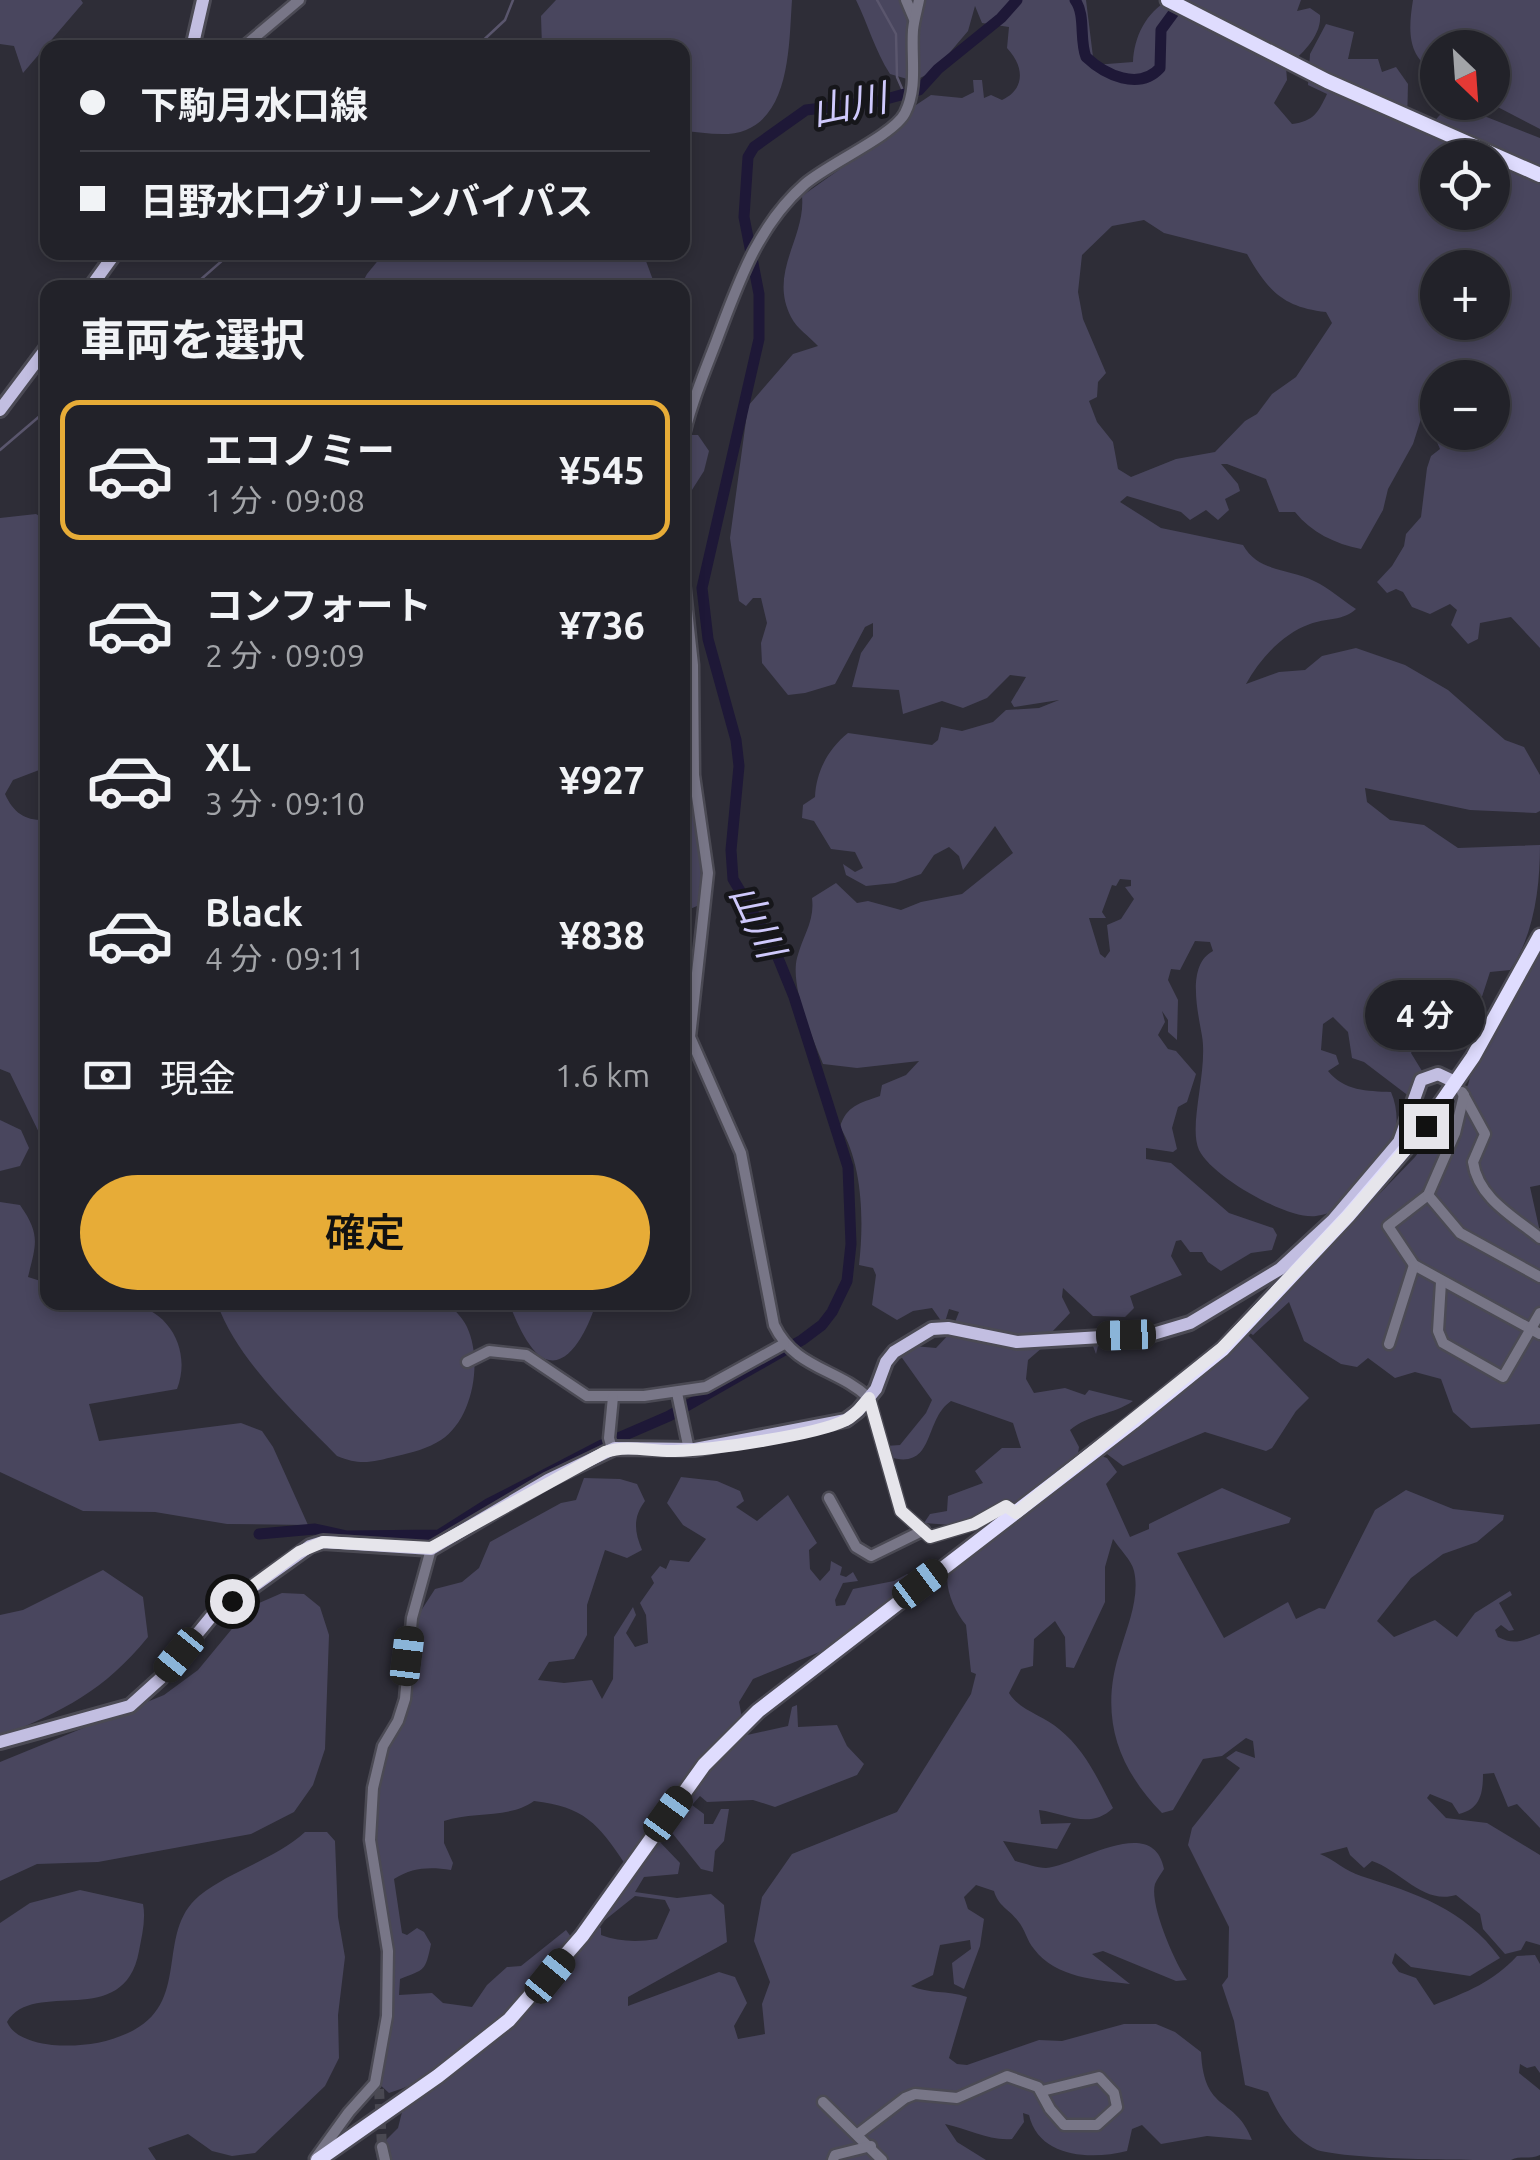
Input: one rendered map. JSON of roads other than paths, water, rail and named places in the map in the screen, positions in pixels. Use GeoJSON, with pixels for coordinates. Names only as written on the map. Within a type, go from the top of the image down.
{"type":"FeatureCollection","features":[{"type":"Feature","properties":{"kind":"highway"},"geometry":{"type":"LineString","coordinates":[[1168,0],[1191,6],[1394,103],[1540,165]]}},
{"type":"Feature","properties":{"kind":"highway"},"geometry":{"type":"LineString","coordinates":[[1191,6],[1327,81],[1540,175]]}},
{"type":"Feature","properties":{"kind":"highway"},"geometry":{"type":"LineString","coordinates":[[316,2160],[438,2076],[509,2020],[582,1936],[704,1765],[758,1711],[1016,1513],[1222,1348],[1348,1216],[1426,1126],[1540,936]]}},
{"type":"Feature","properties":{"kind":"main road"},"geometry":{"type":"LineString","coordinates":[[194,40],[204,0]]}},
{"type":"Feature","properties":{"kind":"main road"},"geometry":{"type":"LineString","coordinates":[[0,410],[40,357]]}},
{"type":"Feature","properties":{"kind":"main road"},"geometry":{"type":"LineString","coordinates":[[0,1742],[130,1706],[161,1678],[211,1617],[310,1546],[323,1542],[431,1548],[611,1445],[690,1450],[846,1420],[869,1398],[894,1352],[932,1329],[948,1328],[1017,1342],[1153,1334],[1190,1323],[1280,1269],[1361,1190],[1399,1142],[1421,1080],[1453,1084]]}},
{"type":"Feature","properties":{"kind":"street"},"geometry":{"type":"LineString","coordinates":[[252,40],[299,0]]}},
{"type":"Feature","properties":{"kind":"street"},"geometry":{"type":"LineString","coordinates":[[906,0],[914,20]]}},
{"type":"Feature","properties":{"kind":"street"},"geometry":{"type":"LineString","coordinates":[[690,410],[746,263],[777,214],[805,184],[832,163],[895,126],[905,113],[913,86],[914,20],[920,0]]}},
{"type":"Feature","properties":{"kind":"street"},"geometry":{"type":"LineString","coordinates":[[690,638],[694,775],[708,873],[690,1037],[744,1162],[774,1326],[787,1347],[869,1398],[901,1511],[930,1537],[974,1524],[1006,1506],[1016,1513]]}},
{"type":"Feature","properties":{"kind":"street"},"geometry":{"type":"LineString","coordinates":[[1453,1084],[1455,1133],[1428,1195],[1388,1226],[1414,1265],[1536,1331]]}},
{"type":"Feature","properties":{"kind":"street"},"geometry":{"type":"LineString","coordinates":[[1453,1084],[1485,1134],[1473,1162],[1480,1186],[1540,1238]]}},
{"type":"Feature","properties":{"kind":"street"},"geometry":{"type":"LineString","coordinates":[[1428,1195],[1460,1233],[1540,1276]]}},
{"type":"Feature","properties":{"kind":"street"},"geometry":{"type":"LineString","coordinates":[[1389,1344],[1414,1265]]}},
{"type":"Feature","properties":{"kind":"street"},"geometry":{"type":"LineString","coordinates":[[1441,1282],[1438,1330],[1443,1343],[1503,1377],[1536,1331],[1540,1312]]}},
{"type":"Feature","properties":{"kind":"street"},"geometry":{"type":"LineString","coordinates":[[467,1362],[489,1351],[526,1355],[587,1396],[613,1397],[706,1387],[787,1347]]}},
{"type":"Feature","properties":{"kind":"street"},"geometry":{"type":"LineString","coordinates":[[676,1393],[690,1450]]}},
{"type":"Feature","properties":{"kind":"street"},"geometry":{"type":"LineString","coordinates":[[611,1445],[613,1397]]}},
{"type":"Feature","properties":{"kind":"street"},"geometry":{"type":"LineString","coordinates":[[829,1498],[856,1547],[870,1559],[924,1530]]}},
{"type":"Feature","properties":{"kind":"street"},"geometry":{"type":"LineString","coordinates":[[316,2160],[349,2112],[377,2086],[387,2016],[388,1951],[370,1840],[373,1788],[383,1746],[405,1699],[412,1618],[431,1548]]}},
{"type":"Feature","properties":{"kind":"street"},"geometry":{"type":"LineString","coordinates":[[858,2134],[914,2094],[956,2098],[1006,2076],[1024,2080],[1042,2091],[1050,2109],[1064,2125],[1097,2125],[1118,2104],[1114,2093],[1099,2077],[1042,2091]]}},
{"type":"Feature","properties":{"kind":"street"},"geometry":{"type":"LineString","coordinates":[[823,2102],[882,2160]]}},
{"type":"Feature","properties":{"kind":"street"},"geometry":{"type":"LineString","coordinates":[[832,2160],[835,2155],[871,2146]]}},
{"type":"Feature","properties":{"kind":"street"},"geometry":{"type":"LineString","coordinates":[[382,2147],[384,2160]]}},
{"type":"Feature","properties":{"kind":"waterway"},"geometry":{"type":"LineString","coordinates":[[484,40],[505,20],[513,0]]}},
{"type":"Feature","properties":{"kind":"waterway"},"geometry":{"type":"LineString","coordinates":[[877,0],[896,34],[897,77],[904,93]]}},
{"type":"Feature","properties":{"kind":"waterway","name":"山川"},"geometry":{"type":"LineString","coordinates":[[259,1534],[315,1529],[347,1536],[439,1535],[488,1504],[602,1445],[669,1416],[802,1340],[832,1312],[847,1281],[851,1244],[848,1167],[794,997],[774,948],[733,879],[731,850],[739,766],[736,740],[708,639],[702,588],[759,339],[759,294],[744,217],[748,157],[754,147],[806,110],[879,101],[919,90],[1017,0]]}},
{"type":"Feature","properties":{"kind":"waterway","name":"山川"},"geometry":{"type":"LineString","coordinates":[[1075,0],[1086,57],[1103,70],[1132,79],[1142,79],[1160,68],[1161,30],[1183,0]]}},
{"type":"Feature","properties":{"kind":"waterway"},"geometry":{"type":"LineString","coordinates":[[200,280],[223,260]]}},
{"type":"Feature","properties":{"kind":"waterway"},"geometry":{"type":"LineString","coordinates":[[0,450],[40,416]]}},
{"type":"Feature","properties":{"kind":"tunnel"},"geometry":{"type":"LineString","coordinates":[[379,2089],[382,2147]]}}]}
